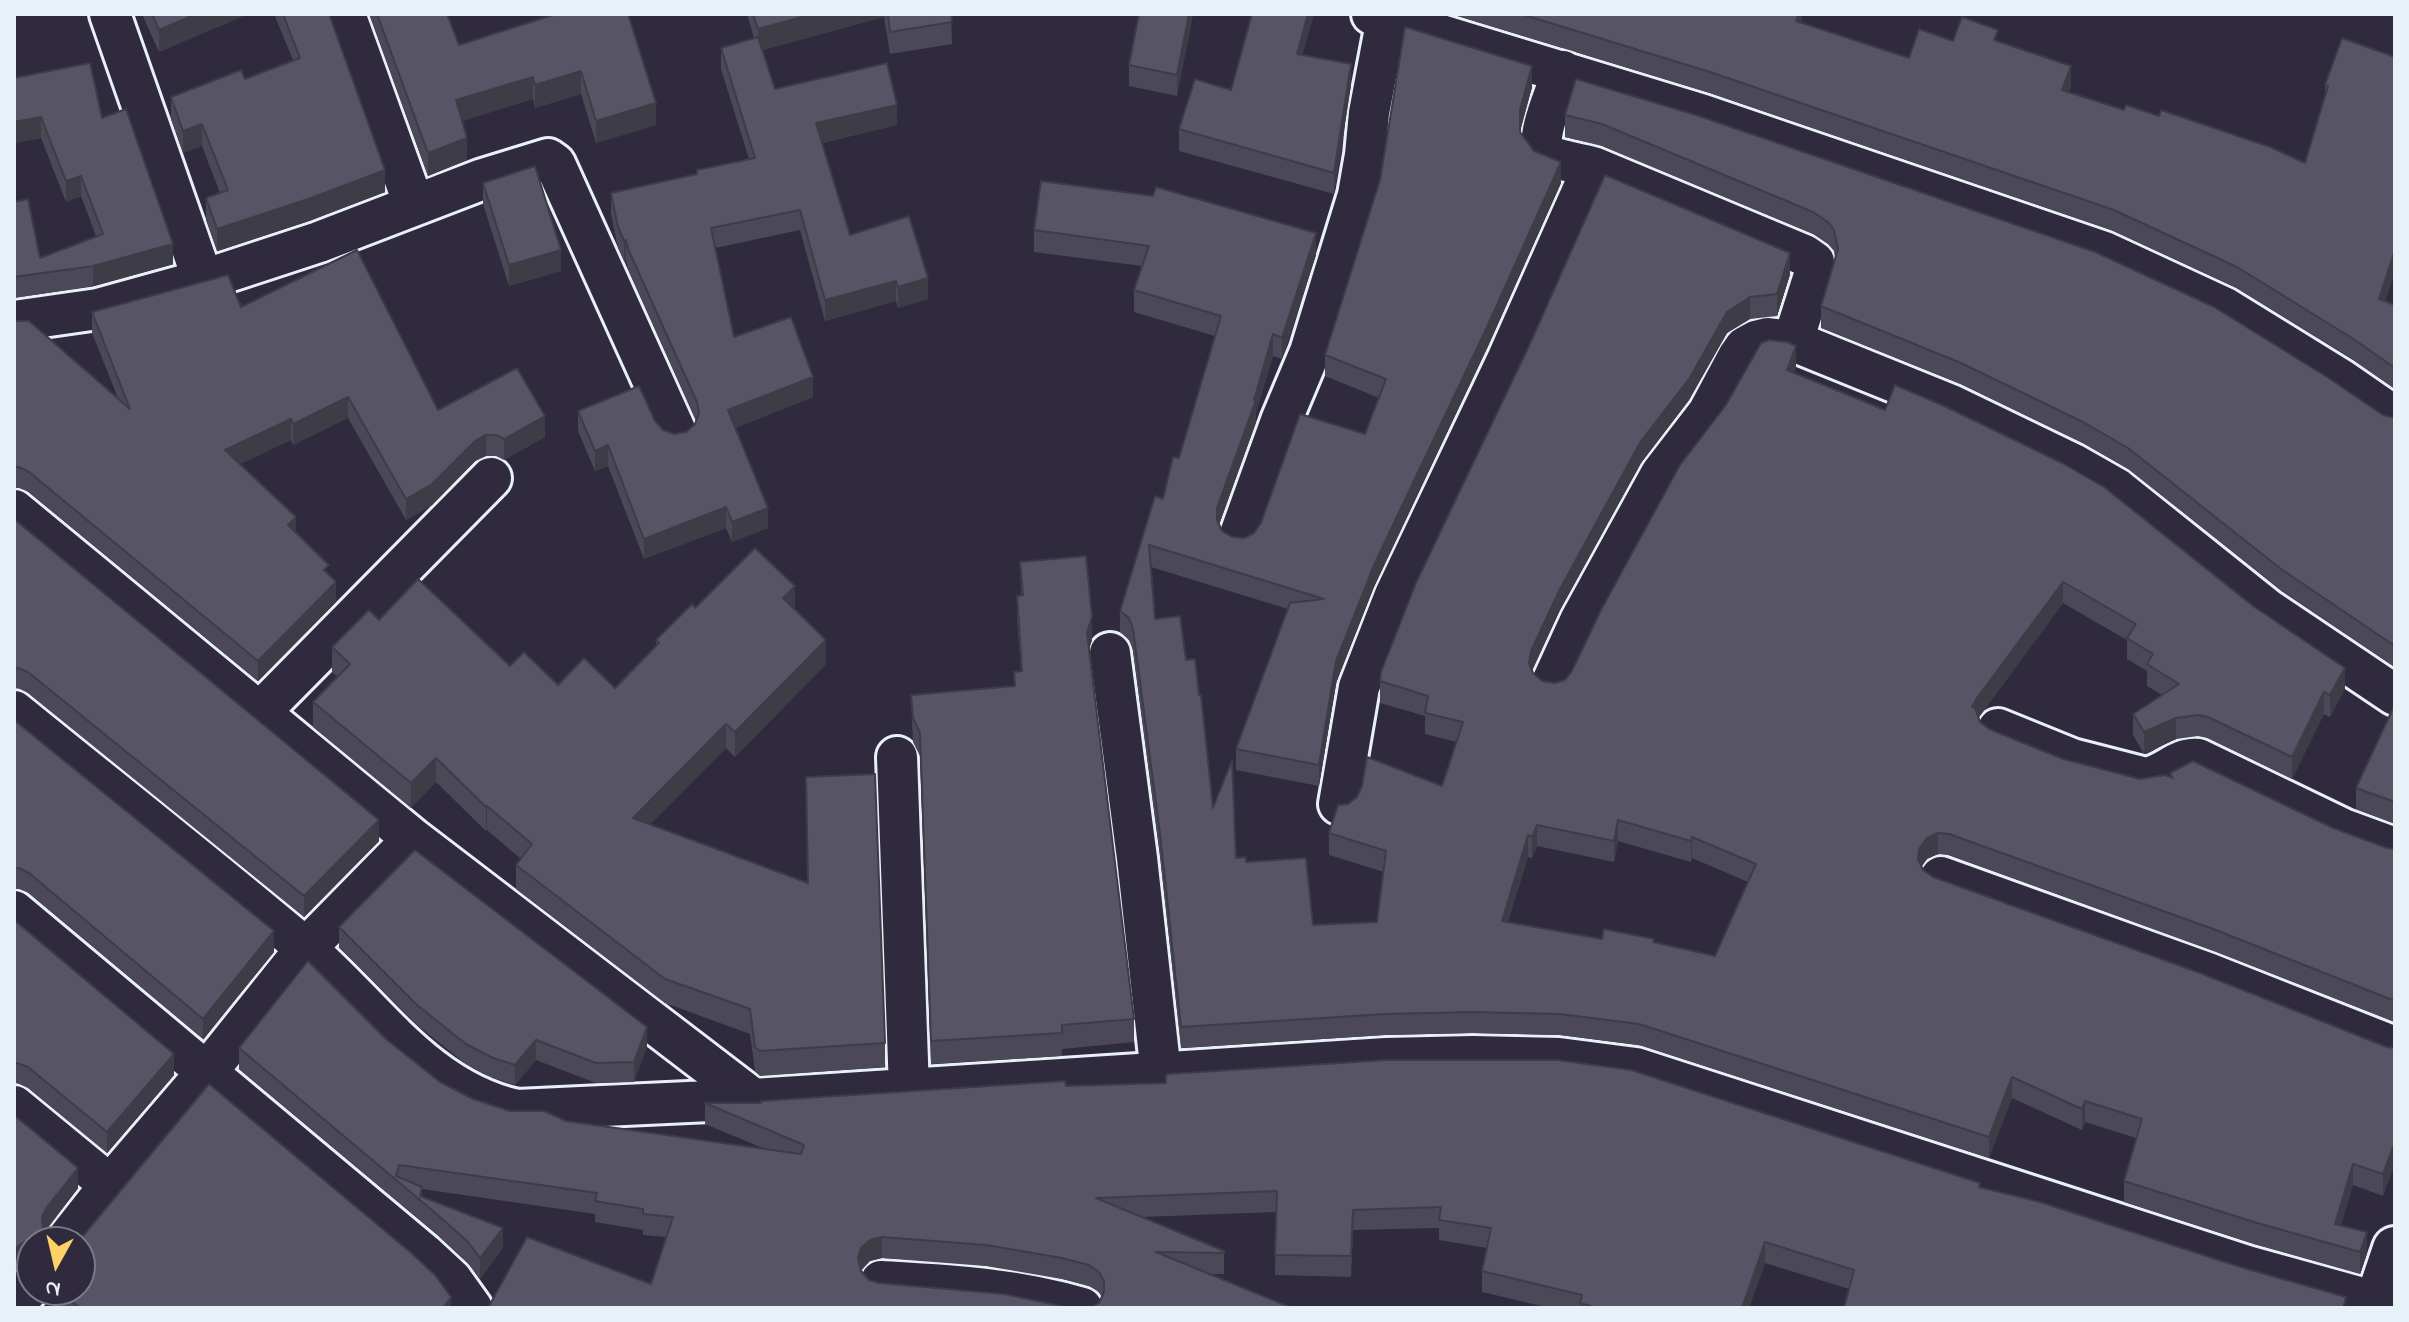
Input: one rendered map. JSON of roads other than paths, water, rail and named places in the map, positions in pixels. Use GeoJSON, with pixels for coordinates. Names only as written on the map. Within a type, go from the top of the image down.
{"type":"FeatureCollection","features":[{"type":"Feature","properties":{"kind":"street"},"geometry":{"type":"LineString","coordinates":[[110,14],[203,280]]}},
{"type":"Feature","properties":{"kind":"street"},"geometry":{"type":"LineString","coordinates":[[345,14],[414,205]]}},
{"type":"Feature","properties":{"kind":"street"},"geometry":{"type":"LineString","coordinates":[[1239,537],[1310,352],[1358,195],[1380,16],[1563,71],[1854,165],[2104,252],[2225,308],[2395,417]]}},
{"type":"Feature","properties":{"kind":"street"},"geometry":{"type":"LineString","coordinates":[[1563,71],[1542,133],[1544,150],[1789,247],[1814,262],[1815,272],[1793,341]]}},
{"type":"Feature","properties":{"kind":"street"},"geometry":{"type":"LineString","coordinates":[[14,321],[98,309],[203,280],[319,242],[539,159],[548,159],[555,164],[676,432]]}},
{"type":"Feature","properties":{"kind":"street"},"geometry":{"type":"LineString","coordinates":[[1339,804],[1359,687],[1369,660],[1395,595],[1508,358],[1593,167]]}},
{"type":"Feature","properties":{"kind":"street"},"geometry":{"type":"LineString","coordinates":[[1552,682],[1580,621],[1661,474],[1708,413],[1745,347],[1768,338],[1793,341],[1951,405],[2073,464],[2117,489],[2267,609],[2395,695]]}},
{"type":"Feature","properties":{"kind":"street"},"geometry":{"type":"LineString","coordinates":[[260,712],[491,478]]}},
{"type":"Feature","properties":{"kind":"street"},"geometry":{"type":"LineString","coordinates":[[14,510],[413,839],[753,1099]]}},
{"type":"Feature","properties":{"kind":"street"},"geometry":{"type":"LineString","coordinates":[[1110,653],[1161,1074]]}},
{"type":"Feature","properties":{"kind":"street"},"geometry":{"type":"LineString","coordinates":[[14,711],[306,948],[422,1063],[445,1080],[493,1104],[517,1110],[753,1099],[1386,1058],[1559,1058],[1636,1068],[2376,1305],[2395,1249]]}},
{"type":"Feature","properties":{"kind":"street"},"geometry":{"type":"LineString","coordinates":[[1998,729],[2060,756],[2146,778],[2188,758],[2198,759],[2343,829],[2395,848]]}},
{"type":"Feature","properties":{"kind":"street"},"geometry":{"type":"LineString","coordinates":[[897,757],[909,1089]]}},
{"type":"Feature","properties":{"kind":"street"},"geometry":{"type":"LineString","coordinates":[[78,1226],[306,948],[413,839]]}},
{"type":"Feature","properties":{"kind":"street"},"geometry":{"type":"LineString","coordinates":[[1941,877],[2208,973],[2395,1047]]}},
{"type":"Feature","properties":{"kind":"street"},"geometry":{"type":"LineString","coordinates":[[14,911],[424,1254],[452,1280],[472,1308]]}},
{"type":"Feature","properties":{"kind":"street"},"geometry":{"type":"LineString","coordinates":[[14,1106],[110,1185]]}},
{"type":"Feature","properties":{"kind":"street"},"geometry":{"type":"LineString","coordinates":[[881,1281],[991,1287],[1082,1308]]}}]}
